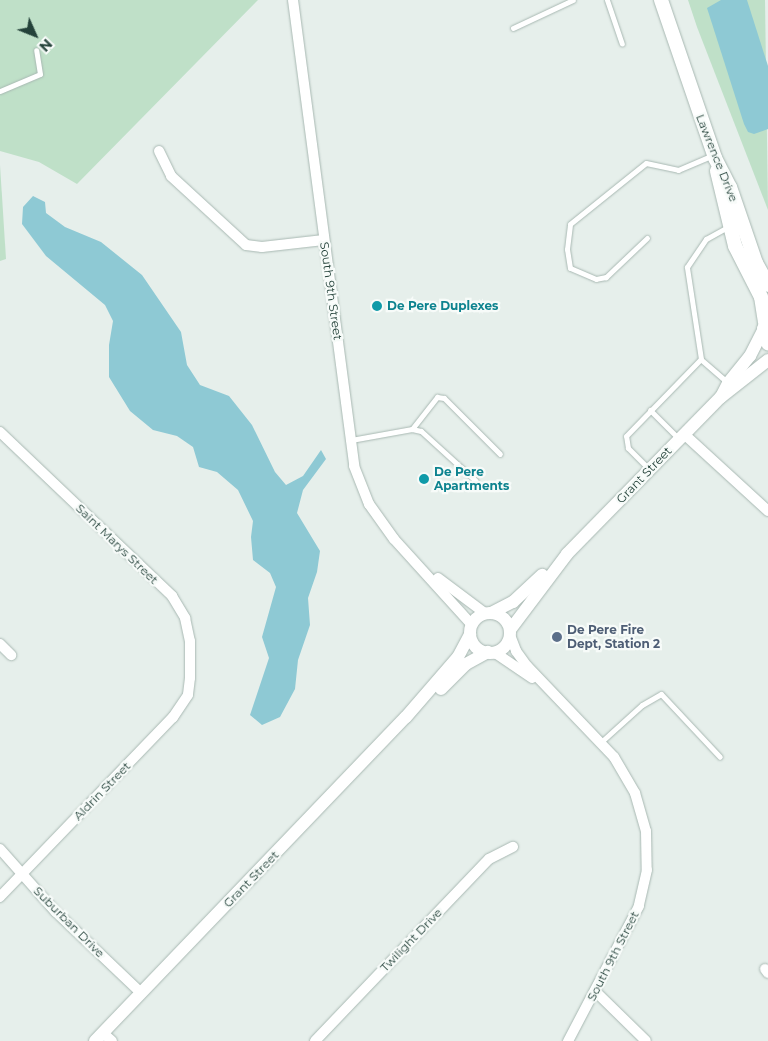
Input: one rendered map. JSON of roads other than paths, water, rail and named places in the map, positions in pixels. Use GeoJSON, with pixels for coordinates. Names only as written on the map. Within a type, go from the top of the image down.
{"type":"FeatureCollection","features":[{"type":"Feature","properties":{"kind":"main road","name":"Lawrence Drive"},"geometry":{"type":"LineString","coordinates":[[661,0],[714,156],[730,186],[756,263],[768,285]]}},
{"type":"Feature","properties":{"kind":"main road"},"geometry":{"type":"LineString","coordinates":[[714,156],[730,226],[742,264],[761,297],[768,343]]}},
{"type":"Feature","properties":{"kind":"street","name":"South 9th Street"},"geometry":{"type":"LineString","coordinates":[[293,0],[354,466],[369,504],[394,539],[417,562],[471,630]]}},
{"type":"Feature","properties":{"kind":"street"},"geometry":{"type":"LineString","coordinates":[[160,151],[171,176],[246,245],[262,247],[324,240]]}},
{"type":"Feature","properties":{"kind":"street","name":"Grant Street"},"geometry":{"type":"LineString","coordinates":[[721,397],[728,383],[750,356],[766,323]]}},
{"type":"Feature","properties":{"kind":"street","name":"Grant Street"},"geometry":{"type":"LineString","coordinates":[[104,1038],[141,993],[406,717],[458,657],[471,630],[488,613],[513,602],[567,554],[721,397],[768,360]]}},
{"type":"Feature","properties":{"kind":"street","name":"Saint Marys Street"},"geometry":{"type":"LineString","coordinates":[[0,432],[172,596],[185,618],[190,641],[190,678]]}},
{"type":"Feature","properties":{"kind":"street"},"geometry":{"type":"LineString","coordinates":[[681,436],[768,510]]}},
{"type":"Feature","properties":{"kind":"street","name":"Grant Street"},"geometry":{"type":"LineString","coordinates":[[406,717],[466,664],[504,647],[510,633],[567,554]]}},
{"type":"Feature","properties":{"kind":"street","name":"South 9th Street"},"geometry":{"type":"LineString","coordinates":[[417,562],[488,613]]}},
{"type":"Feature","properties":{"kind":"street"},"geometry":{"type":"LineString","coordinates":[[488,613],[506,620],[510,633]]}},
{"type":"Feature","properties":{"kind":"street"},"geometry":{"type":"LineString","coordinates":[[471,630],[475,646],[491,652]]}},
{"type":"Feature","properties":{"kind":"street","name":"South 9th Street"},"geometry":{"type":"LineString","coordinates":[[510,633],[516,652],[549,691],[602,742],[623,770],[635,793],[648,850],[639,906],[568,1041]]}},
{"type":"Feature","properties":{"kind":"street"},"geometry":{"type":"LineString","coordinates":[[0,644],[11,655]]}},
{"type":"Feature","properties":{"kind":"street","name":"South 9th Street"},"geometry":{"type":"LineString","coordinates":[[491,652],[549,691]]}},
{"type":"Feature","properties":{"kind":"street","name":"Aldrin Street"},"geometry":{"type":"LineString","coordinates":[[0,897],[173,717],[188,696],[190,678]]}},
{"type":"Feature","properties":{"kind":"street","name":"Twilight Drive"},"geometry":{"type":"LineString","coordinates":[[315,1041],[489,859],[512,847]]}},
{"type":"Feature","properties":{"kind":"street","name":"Suburban Drive"},"geometry":{"type":"LineString","coordinates":[[0,849],[22,874],[141,993]]}},
{"type":"Feature","properties":{"kind":"street"},"geometry":{"type":"LineString","coordinates":[[595,991],[646,1041]]}},
{"type":"Feature","properties":{"kind":"lane"},"geometry":{"type":"LineString","coordinates":[[513,28],[573,0]]}},
{"type":"Feature","properties":{"kind":"lane"},"geometry":{"type":"LineString","coordinates":[[607,0],[622,44]]}},
{"type":"Feature","properties":{"kind":"lane"},"geometry":{"type":"LineString","coordinates":[[0,91],[40,74],[36,50]]}},
{"type":"Feature","properties":{"kind":"lane"},"geometry":{"type":"LineString","coordinates":[[647,238],[606,277],[596,279],[570,268],[567,248],[570,224],[646,163],[678,170],[714,156]]}},
{"type":"Feature","properties":{"kind":"lane"},"geometry":{"type":"LineString","coordinates":[[728,383],[701,359],[687,267],[706,239],[730,226]]}},
{"type":"Feature","properties":{"kind":"lane"},"geometry":{"type":"LineString","coordinates":[[650,469],[628,448],[626,436],[701,359]]}},
{"type":"Feature","properties":{"kind":"lane"},"geometry":{"type":"LineString","coordinates":[[412,429],[423,411],[437,397],[444,398],[500,454]]}},
{"type":"Feature","properties":{"kind":"lane"},"geometry":{"type":"LineString","coordinates":[[650,410],[681,436]]}},
{"type":"Feature","properties":{"kind":"lane"},"geometry":{"type":"LineString","coordinates":[[351,440],[412,429],[421,431],[476,481]]}},
{"type":"Feature","properties":{"kind":"lane"},"geometry":{"type":"LineString","coordinates":[[602,742],[642,705],[661,694],[720,757]]}},
{"type":"Feature","properties":{"kind":"water"},"geometry":{"type":"Polygon","coordinates":[[[721,0],[747,0],[768,66],[768,129],[754,134],[748,132],[744,124],[707,8],[721,0]]]}},
{"type":"Feature","properties":{"kind":"water"},"geometry":{"type":"Polygon","coordinates":[[[33,196],[45,202],[46,213],[65,227],[101,242],[142,275],[181,332],[187,365],[200,385],[229,396],[252,425],[275,472],[286,485],[303,476],[321,450],[326,459],[303,490],[297,513],[320,551],[317,572],[308,598],[310,625],[298,660],[295,689],[280,717],[262,725],[250,715],[269,658],[262,637],[276,587],[270,573],[253,560],[251,537],[253,521],[238,490],[217,472],[199,467],[193,447],[177,436],[153,430],[130,411],[109,377],[109,345],[113,321],[105,305],[46,256],[22,224],[23,207],[33,196]]]}},
{"type":"Feature","properties":{"kind":"place","name":"De Pere Duplexes"},"geometry":{"type":"Point","coordinates":[377,306]}},
{"type":"Feature","properties":{"kind":"place","name":"De Pere Apartments"},"geometry":{"type":"Point","coordinates":[424,479]}},
{"type":"Feature","properties":{"kind":"place","name":"De Pere Fire Dept, Station 2"},"geometry":{"type":"Point","coordinates":[557,637]}}]}
